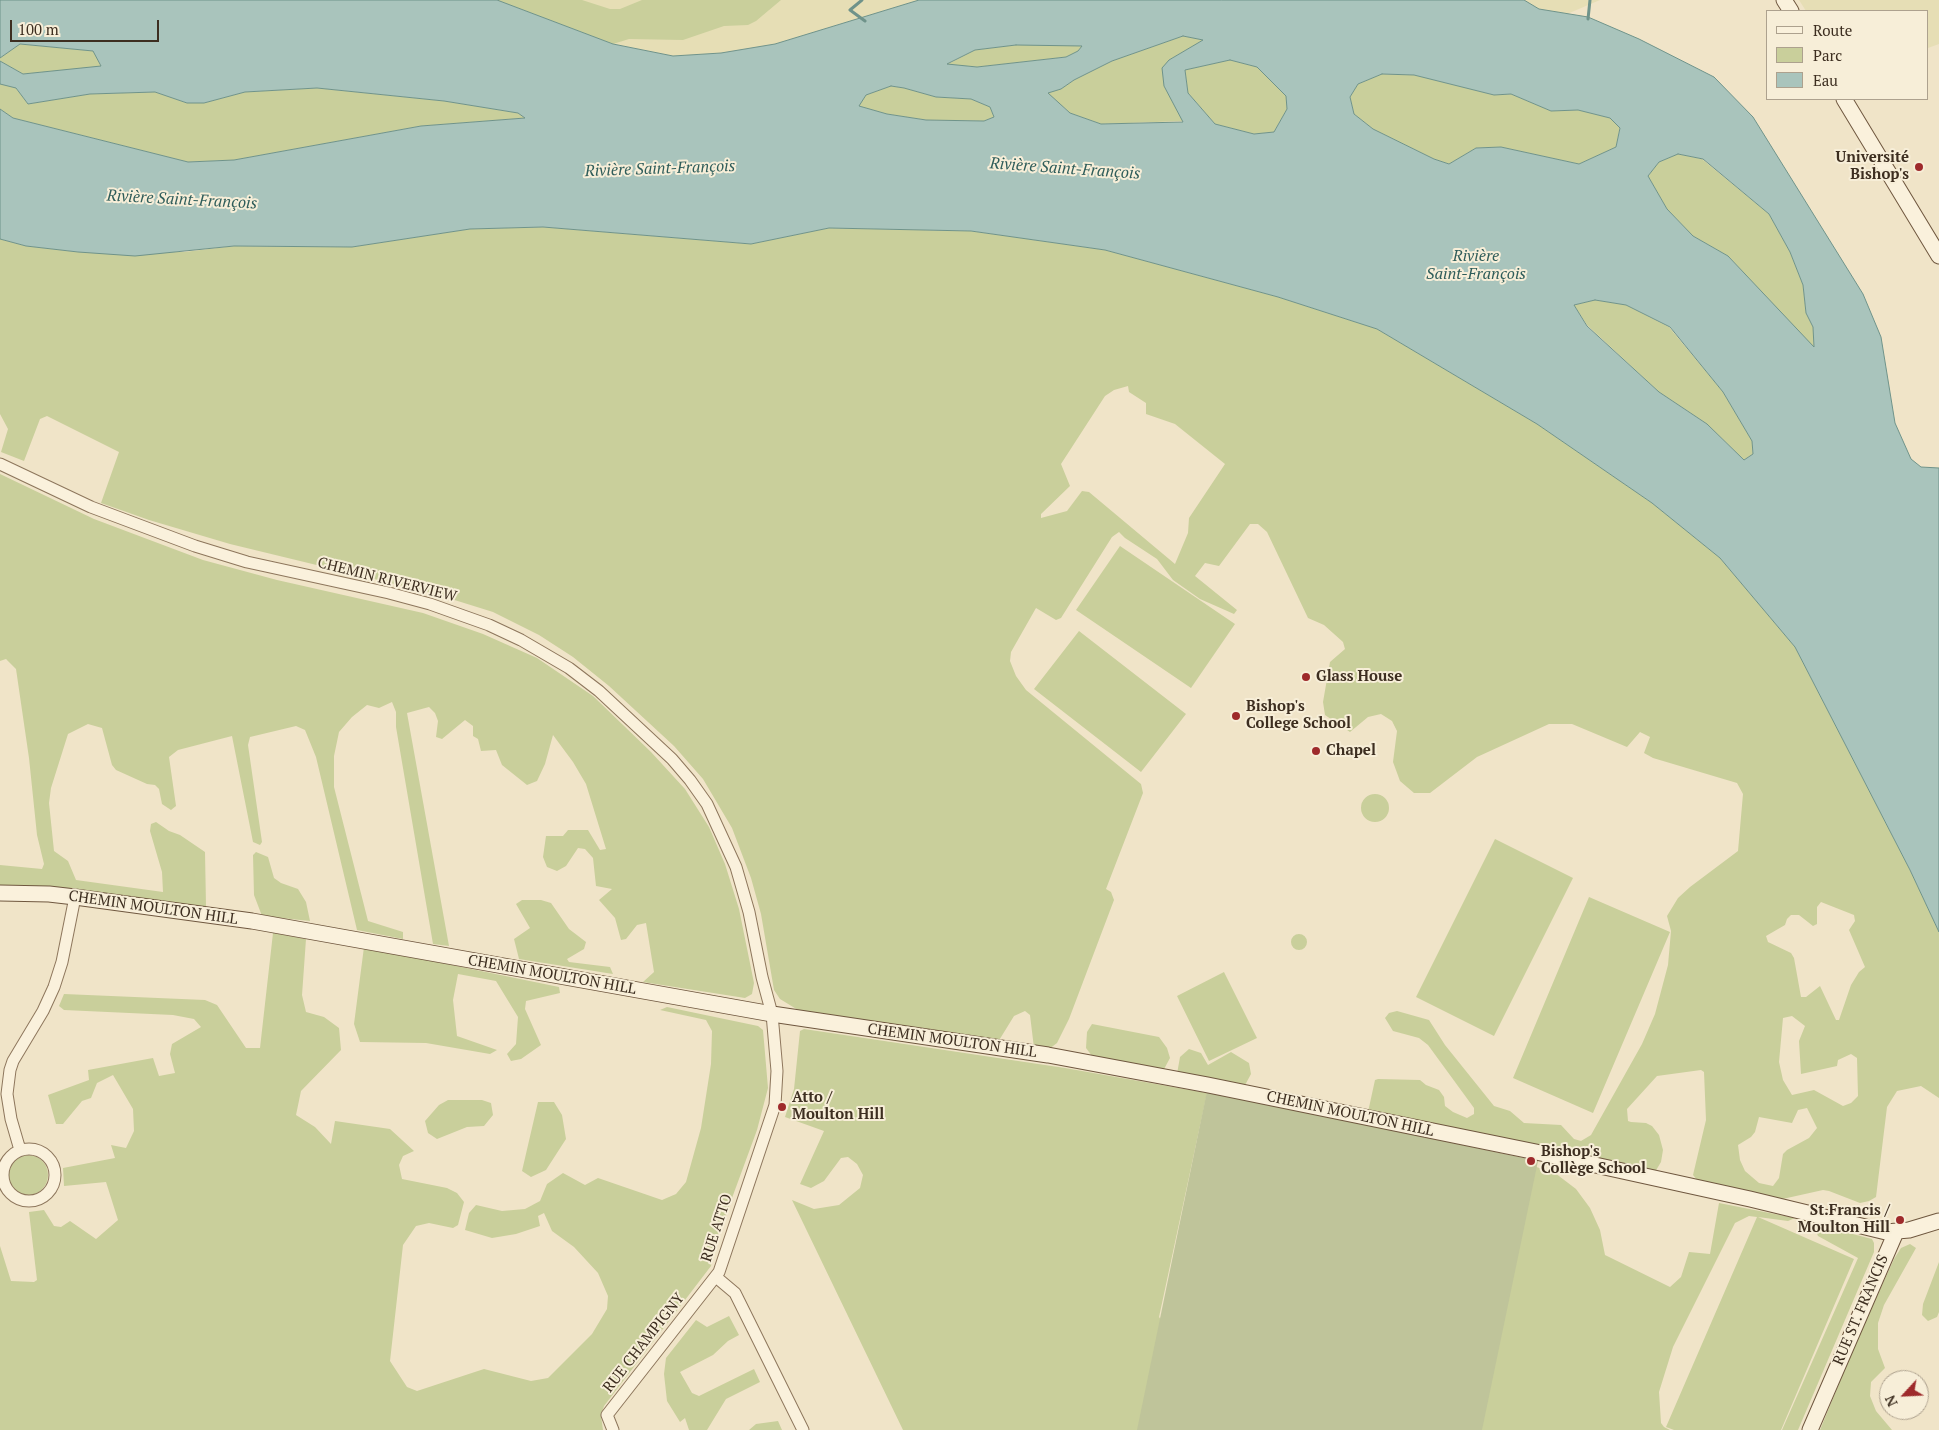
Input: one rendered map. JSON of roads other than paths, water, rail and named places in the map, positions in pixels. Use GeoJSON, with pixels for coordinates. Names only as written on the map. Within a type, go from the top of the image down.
{"type":"FeatureCollection","features":[{"type":"Feature","properties":{"kind":"street"},"geometry":{"type":"LineString","coordinates":[[1845,100],[1939,256]]}},
{"type":"Feature","properties":{"kind":"street","name":"CHEMIN RIVERVIEW"},"geometry":{"type":"LineString","coordinates":[[0,464],[91,507],[196,546],[247,562],[389,593],[456,613],[521,640],[570,668],[599,691],[672,759],[690,780],[706,804],[736,867],[749,912],[762,977],[772,1014]]}},
{"type":"Feature","properties":{"kind":"street","name":"CHEMIN MOULTON HILL"},"geometry":{"type":"LineString","coordinates":[[0,893],[49,894],[252,921],[772,1014],[1048,1055],[1677,1182],[1876,1230],[1896,1232]]}},
{"type":"Feature","properties":{"kind":"street"},"geometry":{"type":"LineString","coordinates":[[20,1150],[8,1101],[10,1070],[13,1061],[43,1011],[54,987],[62,962],[75,897]]}},
{"type":"Feature","properties":{"kind":"street","name":"RUE ATTO"},"geometry":{"type":"LineString","coordinates":[[772,1014],[777,1071],[775,1104],[742,1198],[722,1265],[716,1277],[735,1293],[803,1430]]}},
{"type":"Feature","properties":{"kind":"street"},"geometry":{"type":"LineString","coordinates":[[20,1150],[40,1151],[48,1157],[54,1166],[53,1186],[47,1194],[38,1199],[28,1201],[19,1199],[10,1193],[5,1184],[3,1174],[6,1164],[20,1150]]}},
{"type":"Feature","properties":{"kind":"street"},"geometry":{"type":"LineString","coordinates":[[1896,1232],[1939,1221]]}},
{"type":"Feature","properties":{"kind":"street","name":"RUE ST. FRANCIS"},"geometry":{"type":"LineString","coordinates":[[1810,1430],[1896,1232]]}},
{"type":"Feature","properties":{"kind":"street","name":"RUE CHAMPIGNY"},"geometry":{"type":"LineString","coordinates":[[613,1430],[606,1415],[693,1303],[716,1277]]}},
{"type":"Feature","properties":{"kind":"water","name":"Rivière Saint-François"},"geometry":{"type":"Polygon","coordinates":[[[0,0],[497,0],[613,44],[673,56],[721,53],[775,44],[919,0],[1524,0],[1539,9],[1588,17],[1639,39],[1714,77],[1753,117],[1863,294],[1881,337],[1895,423],[1911,459],[1921,467],[1939,468],[1939,932],[1910,870],[1795,647],[1720,558],[1652,503],[1537,424],[1377,329],[1278,297],[1105,250],[971,231],[829,228],[751,244],[543,227],[470,229],[352,247],[234,246],[135,256],[26,246],[0,239],[0,109],[13,118],[188,162],[234,160],[421,126],[525,118],[518,113],[444,101],[317,88],[245,92],[204,103],[187,103],[155,92],[90,94],[28,104],[16,88],[0,84],[0,61],[23,74],[101,66],[93,51],[20,44],[0,58],[0,0]],[[1183,36],[1112,61],[1074,80],[1061,89],[1048,93],[1070,113],[1101,124],[1183,122],[1164,86],[1162,68],[1169,60],[1203,40],[1183,36]],[[1016,45],[975,50],[947,64],[977,67],[1066,57],[1078,51],[1082,46],[1016,45]],[[1230,60],[1185,70],[1188,93],[1215,124],[1254,134],[1274,132],[1287,109],[1286,96],[1257,67],[1230,60]],[[1382,74],[1358,84],[1350,97],[1354,114],[1373,129],[1434,159],[1449,164],[1476,148],[1501,147],[1579,164],[1616,147],[1620,128],[1610,118],[1578,110],[1551,111],[1511,94],[1494,95],[1414,75],[1382,74]],[[891,86],[866,95],[859,106],[887,114],[926,120],[984,121],[994,117],[990,107],[971,99],[936,97],[891,86]],[[1678,154],[1659,162],[1648,176],[1667,209],[1693,236],[1728,256],[1814,347],[1813,327],[1806,313],[1803,285],[1790,252],[1769,214],[1703,159],[1678,154]],[[1595,300],[1574,305],[1587,326],[1659,392],[1707,424],[1744,460],[1753,454],[1752,441],[1723,392],[1670,327],[1626,305],[1595,300]]]}},
{"type":"Feature","properties":{"kind":"waterway"},"geometry":{"type":"LineString","coordinates":[[862,0],[850,10],[865,21]]}},
{"type":"Feature","properties":{"kind":"waterway"},"geometry":{"type":"LineString","coordinates":[[1588,19],[1590,0]]}},
{"type":"Feature","properties":{"kind":"place","name":"Université Bishop's"},"geometry":{"type":"Point","coordinates":[1919,167]}},
{"type":"Feature","properties":{"kind":"place","name":"Glass House"},"geometry":{"type":"Point","coordinates":[1306,677]}},
{"type":"Feature","properties":{"kind":"place","name":"Bishop's College School"},"geometry":{"type":"Point","coordinates":[1236,716]}},
{"type":"Feature","properties":{"kind":"place","name":"Chapel"},"geometry":{"type":"Point","coordinates":[1316,751]}},
{"type":"Feature","properties":{"kind":"place","name":"Atto / Moulton Hill"},"geometry":{"type":"Point","coordinates":[782,1107]}},
{"type":"Feature","properties":{"kind":"place","name":"Bishop's Collège School"},"geometry":{"type":"Point","coordinates":[1531,1161]}},
{"type":"Feature","properties":{"kind":"place","name":"St.Francis / Moulton Hill"},"geometry":{"type":"Point","coordinates":[1900,1220]}}]}
